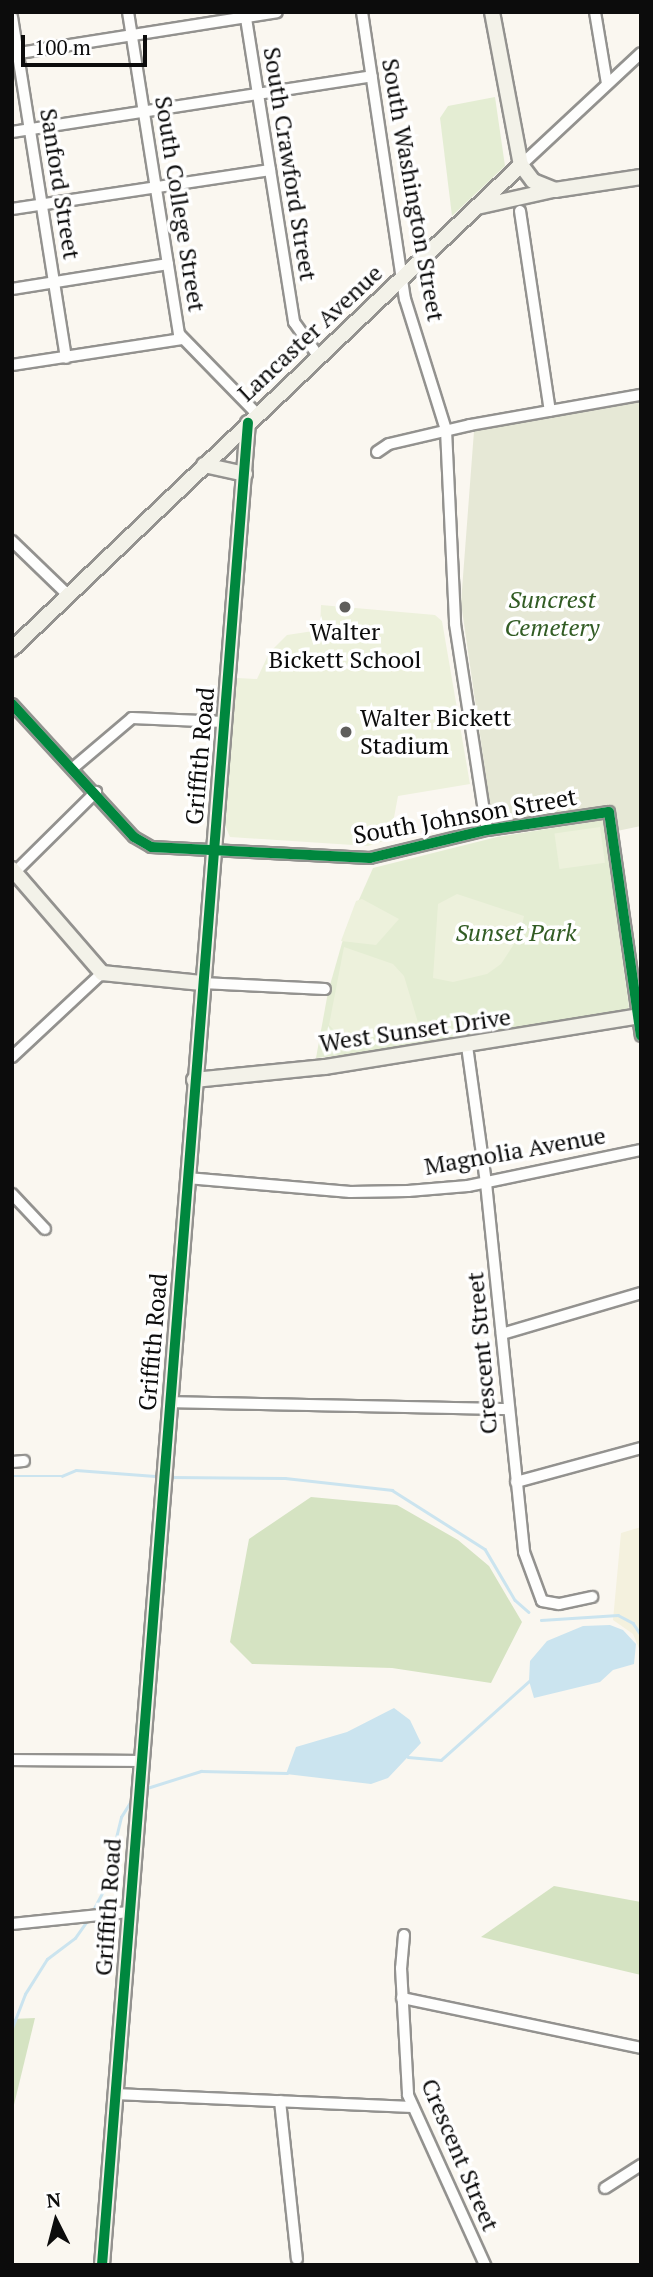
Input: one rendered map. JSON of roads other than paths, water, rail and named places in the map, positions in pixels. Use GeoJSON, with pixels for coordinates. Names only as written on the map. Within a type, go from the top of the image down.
{"type":"FeatureCollection","features":[{"type":"Feature","properties":{"kind":"street","name":"South College Street"},"geometry":{"type":"LineString","coordinates":[[128,12],[182,340],[252,418]]}},
{"type":"Feature","properties":{"kind":"street"},"geometry":{"type":"LineString","coordinates":[[15,53],[277,12]]}},
{"type":"Feature","properties":{"kind":"street","name":"South Washington Street"},"geometry":{"type":"LineString","coordinates":[[362,12],[405,299],[446,430],[456,636],[487,830]]}},
{"type":"Feature","properties":{"kind":"street"},"geometry":{"type":"LineString","coordinates":[[492,12],[521,165],[533,181],[555,190]]}},
{"type":"Feature","properties":{"kind":"street"},"geometry":{"type":"LineString","coordinates":[[595,12],[607,83]]}},
{"type":"Feature","properties":{"kind":"street","name":"South Crawford Street"},"geometry":{"type":"LineString","coordinates":[[245,15],[293,322],[319,357]]}},
{"type":"Feature","properties":{"kind":"street","name":"Sanford Street"},"geometry":{"type":"LineString","coordinates":[[12,17],[15,53],[66,358]]}},
{"type":"Feature","properties":{"kind":"street","name":"Lancaster Avenue"},"geometry":{"type":"LineString","coordinates":[[12,649],[472,208],[641,53]]}},
{"type":"Feature","properties":{"kind":"street"},"geometry":{"type":"LineString","coordinates":[[12,132],[372,76]]}},
{"type":"Feature","properties":{"kind":"street"},"geometry":{"type":"LineString","coordinates":[[12,209],[270,170]]}},
{"type":"Feature","properties":{"kind":"street"},"geometry":{"type":"LineString","coordinates":[[472,208],[555,190],[641,177]]}},
{"type":"Feature","properties":{"kind":"street"},"geometry":{"type":"LineString","coordinates":[[520,211],[550,411]]}},
{"type":"Feature","properties":{"kind":"street"},"geometry":{"type":"LineString","coordinates":[[12,289],[168,264]]}},
{"type":"Feature","properties":{"kind":"street"},"geometry":{"type":"LineString","coordinates":[[12,365],[182,340]]}},
{"type":"Feature","properties":{"kind":"street"},"geometry":{"type":"LineString","coordinates":[[377,452],[389,444],[446,430],[641,395]]}},
{"type":"Feature","properties":{"kind":"street","name":"Griffith Road"},"geometry":{"type":"LineString","coordinates":[[102,2265],[212,851],[252,418]]}},
{"type":"Feature","properties":{"kind":"street"},"geometry":{"type":"LineString","coordinates":[[204,465],[245,474]]}},
{"type":"Feature","properties":{"kind":"street"},"geometry":{"type":"LineString","coordinates":[[12,541],[68,596]]}},
{"type":"Feature","properties":{"kind":"street","name":"South Johnson Street"},"geometry":{"type":"LineString","coordinates":[[12,704],[142,843],[212,851],[369,858],[487,830],[609,812],[639,1017]]}},
{"type":"Feature","properties":{"kind":"street"},"geometry":{"type":"LineString","coordinates":[[73,768],[132,718],[224,722]]}},
{"type":"Feature","properties":{"kind":"street"},"geometry":{"type":"LineString","coordinates":[[96,792],[13,872],[102,973],[202,983],[325,989]]}},
{"type":"Feature","properties":{"kind":"street"},"geometry":{"type":"LineString","coordinates":[[12,1057],[102,973]]}},
{"type":"Feature","properties":{"kind":"street"},"geometry":{"type":"LineString","coordinates":[[639,1017],[641,1036]]}},
{"type":"Feature","properties":{"kind":"street","name":"West Sunset Drive"},"geometry":{"type":"LineString","coordinates":[[194,1080],[467,1046],[639,1017]]}},
{"type":"Feature","properties":{"kind":"street","name":"Crescent Street"},"geometry":{"type":"LineString","coordinates":[[467,1046],[486,1182],[524,1552],[542,1601],[558,1604],[592,1597]]}},
{"type":"Feature","properties":{"kind":"street","name":"Magnolia Avenue"},"geometry":{"type":"LineString","coordinates":[[187,1178],[350,1192],[486,1182],[641,1150]]}},
{"type":"Feature","properties":{"kind":"street"},"geometry":{"type":"LineString","coordinates":[[12,1194],[45,1229]]}},
{"type":"Feature","properties":{"kind":"street"},"geometry":{"type":"LineString","coordinates":[[502,1334],[641,1293]]}},
{"type":"Feature","properties":{"kind":"street"},"geometry":{"type":"LineString","coordinates":[[169,1402],[509,1409]]}},
{"type":"Feature","properties":{"kind":"street"},"geometry":{"type":"LineString","coordinates":[[516,1482],[641,1448]]}},
{"type":"Feature","properties":{"kind":"street"},"geometry":{"type":"LineString","coordinates":[[12,1462],[24,1461]]}},
{"type":"Feature","properties":{"kind":"street"},"geometry":{"type":"LineString","coordinates":[[12,1760],[141,1761]]}},
{"type":"Feature","properties":{"kind":"street"},"geometry":{"type":"LineString","coordinates":[[12,1924],[128,1912]]}},
{"type":"Feature","properties":{"kind":"street","name":"Crescent Street"},"geometry":{"type":"LineString","coordinates":[[404,1935],[403,2074],[413,2107],[485,2265]]}},
{"type":"Feature","properties":{"kind":"street"},"geometry":{"type":"LineString","coordinates":[[402,1998],[641,2048]]}},
{"type":"Feature","properties":{"kind":"street"},"geometry":{"type":"LineString","coordinates":[[114,2094],[413,2107]]}},
{"type":"Feature","properties":{"kind":"street"},"geometry":{"type":"LineString","coordinates":[[280,2101],[297,2259]]}},
{"type":"Feature","properties":{"kind":"street"},"geometry":{"type":"LineString","coordinates":[[604,2188],[641,2165]]}},
{"type":"Feature","properties":{"kind":"water"},"geometry":{"type":"Polygon","coordinates":[[[610,1625],[623,1630],[636,1644],[634,1664],[613,1670],[600,1682],[534,1698],[529,1681],[530,1661],[547,1641],[583,1626],[610,1625]]]}},
{"type":"Feature","properties":{"kind":"water"},"geometry":{"type":"Polygon","coordinates":[[[394,1708],[410,1720],[421,1743],[388,1778],[371,1784],[286,1774],[296,1747],[347,1732],[394,1708]]]}},
{"type":"Feature","properties":{"kind":"waterway"},"geometry":{"type":"LineString","coordinates":[[12,1476],[62,1476],[76,1470],[155,1476]]}},
{"type":"Feature","properties":{"kind":"waterway"},"geometry":{"type":"LineString","coordinates":[[170,1477],[285,1478],[392,1490],[485,1549],[515,1600],[529,1612]]}},
{"type":"Feature","properties":{"kind":"waterway"},"geometry":{"type":"LineString","coordinates":[[541,1620],[618,1615],[633,1623],[641,1635]]}},
{"type":"Feature","properties":{"kind":"waterway"},"geometry":{"type":"LineString","coordinates":[[408,1757],[441,1760],[529,1681]]}},
{"type":"Feature","properties":{"kind":"waterway"},"geometry":{"type":"LineString","coordinates":[[147,1788],[201,1771],[287,1773]]}},
{"type":"Feature","properties":{"kind":"waterway"},"geometry":{"type":"LineString","coordinates":[[92,1912],[103,1891],[121,1817],[133,1798]]}},
{"type":"Feature","properties":{"kind":"waterway"},"geometry":{"type":"LineString","coordinates":[[12,2028],[25,1994],[47,1959],[75,1938],[87,1921]]}},
{"type":"Feature","properties":{"kind":"place","name":"Walter Bickett School"},"geometry":{"type":"Point","coordinates":[345,607]}},
{"type":"Feature","properties":{"kind":"place","name":"Walter Bickett Stadium"},"geometry":{"type":"Point","coordinates":[346,732]}},
{"type":"Feature","properties":{"kind":"park label","name":"Suncrest Cemetery"},"geometry":{"type":"Point","coordinates":[552,614]}},
{"type":"Feature","properties":{"kind":"park label","name":"Sunset Park"},"geometry":{"type":"Point","coordinates":[516,933]}}]}
